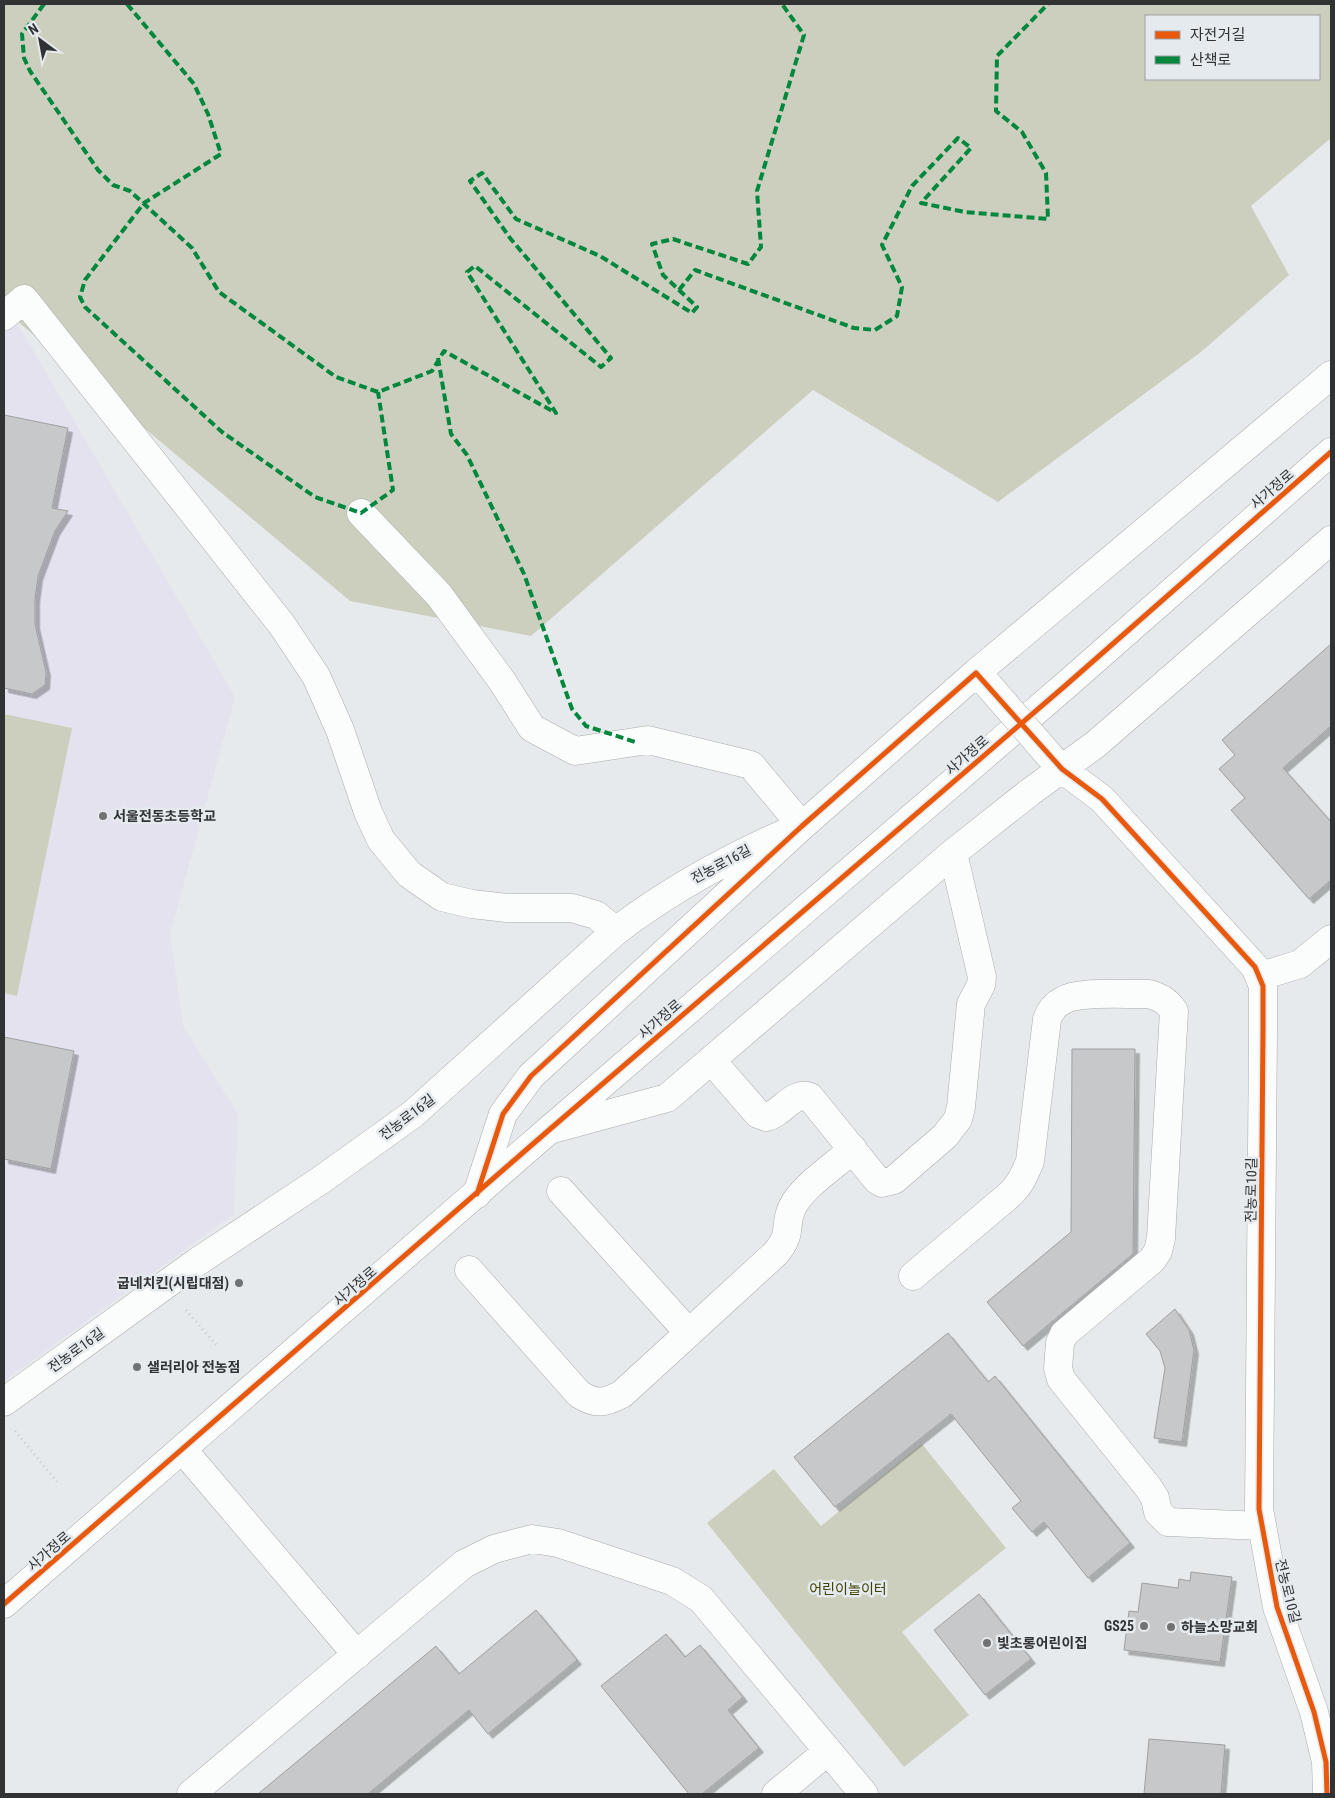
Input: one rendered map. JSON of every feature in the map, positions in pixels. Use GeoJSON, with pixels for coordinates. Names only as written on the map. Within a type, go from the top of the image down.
{"type":"FeatureCollection","features":[{"type":"Feature","properties":{"kind":"street"},"geometry":{"type":"LineString","coordinates":[[4,316],[24,299],[282,625],[316,676],[340,730],[368,812],[381,840],[409,874],[442,897],[472,904],[508,908],[572,908],[596,915],[616,931]]}},
{"type":"Feature","properties":{"kind":"street"},"geometry":{"type":"LineString","coordinates":[[477,1194],[503,1114],[532,1076],[802,826],[983,680],[1331,375]]}},
{"type":"Feature","properties":{"kind":"street","name":"사가정로"},"geometry":{"type":"LineString","coordinates":[[4,1604],[549,1130],[1059,691],[1331,452]]}},
{"type":"Feature","properties":{"kind":"street"},"geometry":{"type":"LineString","coordinates":[[361,513],[439,595],[502,681],[532,728],[575,751],[648,740],[751,765],[802,826]]}},
{"type":"Feature","properties":{"kind":"street","name":"사가정로"},"geometry":{"type":"LineString","coordinates":[[549,1130],[668,1098],[953,853],[1054,761],[1096,744],[1331,540]]}},
{"type":"Feature","properties":{"kind":"street"},"geometry":{"type":"LineString","coordinates":[[983,680],[1054,761],[1102,799],[1239,948],[1261,976],[1300,964],[1331,939]]}},
{"type":"Feature","properties":{"kind":"street","name":"전농로16길"},"geometry":{"type":"LineString","coordinates":[[4,1402],[165,1286],[321,1180],[413,1114],[616,931],[665,895],[719,864],[802,826]]}},
{"type":"Feature","properties":{"kind":"street"},"geometry":{"type":"LineString","coordinates":[[711,1060],[758,1114],[766,1117],[778,1112],[797,1096],[804,1095],[810,1098],[853,1149],[876,1180],[882,1183],[889,1183],[945,1136],[958,1119],[971,1004],[981,985],[982,977],[953,853]]}},
{"type":"Feature","properties":{"kind":"street","name":"전농로10길"},"geometry":{"type":"LineString","coordinates":[[1261,976],[1263,1030],[1259,1509],[1277,1607],[1314,1712],[1326,1762],[1328,1794]]}},
{"type":"Feature","properties":{"kind":"street"},"geometry":{"type":"LineString","coordinates":[[914,1276],[1007,1197],[1024,1176],[1030,1161],[1046,1019],[1052,1009],[1063,1000],[1075,996],[1149,994],[1159,997],[1168,1003],[1174,1011],[1161,1238],[1158,1251],[1152,1260],[1064,1334],[1060,1343],[1058,1368],[1067,1389],[1148,1487],[1162,1518],[1168,1522],[1261,1526]]}},
{"type":"Feature","properties":{"kind":"street"},"geometry":{"type":"LineString","coordinates":[[469,1270],[579,1394],[589,1401],[600,1404],[622,1394],[778,1250],[788,1234],[791,1209],[799,1197],[853,1149]]}},
{"type":"Feature","properties":{"kind":"street"},"geometry":{"type":"LineString","coordinates":[[561,1191],[689,1333]]}},
{"type":"Feature","properties":{"kind":"street"},"geometry":{"type":"LineString","coordinates":[[183,1450],[357,1655]]}},
{"type":"Feature","properties":{"kind":"street"},"geometry":{"type":"LineString","coordinates":[[191,1794],[464,1564],[494,1549],[532,1539],[558,1543],[672,1581],[701,1599],[864,1794]]}},
{"type":"Feature","properties":{"kind":"street"},"geometry":{"type":"LineString","coordinates":[[776,1794],[828,1751]]}},
{"type":"Feature","properties":{"kind":"path"},"geometry":{"type":"LineString","coordinates":[[165,1286],[218,1347]]}},
{"type":"Feature","properties":{"kind":"path"},"geometry":{"type":"LineString","coordinates":[[12,1428],[58,1483]]}},
{"type":"Feature","properties":{"kind":"shaded area","name":"서울전동초등학교"},"geometry":{"type":"Polygon","coordinates":[[[16,321],[235,697],[170,934],[183,1026],[238,1114],[234,1214],[4,1381],[4,330],[16,321]]]}},
{"type":"Feature","properties":{"kind":"green space"},"geometry":{"type":"Polygon","coordinates":[[[4,4],[1331,4],[1331,138],[1251,206],[1289,275],[1201,352],[998,502],[813,390],[531,636],[350,601],[17,321],[4,330],[4,4]]]}},
{"type":"Feature","properties":{"kind":"green space"},"geometry":{"type":"Polygon","coordinates":[[[4,714],[72,728],[17,996],[4,993],[4,714]]]}},
{"type":"Feature","properties":{"kind":"green space","name":"어린이놀이터"},"geometry":{"type":"Polygon","coordinates":[[[922,1444],[1006,1548],[902,1632],[969,1715],[904,1767],[707,1523],[774,1469],[821,1526],[922,1444]]]}},
{"type":"Feature","properties":{"kind":"building"},"geometry":{"type":"Polygon","coordinates":[[[4,415],[68,428],[52,508],[68,511],[55,531],[38,576],[35,599],[35,624],[46,672],[45,685],[32,694],[4,688],[4,415]]]}},
{"type":"Feature","properties":{"kind":"building"},"geometry":{"type":"Polygon","coordinates":[[[1331,644],[1331,726],[1283,768],[1331,822],[1331,880],[1309,899],[1231,810],[1245,798],[1219,769],[1235,755],[1222,740],[1331,644]]]}},
{"type":"Feature","properties":{"kind":"building"},"geometry":{"type":"Polygon","coordinates":[[[4,1037],[74,1051],[51,1169],[4,1159],[4,1037]]]}},
{"type":"Feature","properties":{"kind":"building"},"geometry":{"type":"Polygon","coordinates":[[[1072,1049],[1135,1049],[1133,1254],[1023,1346],[987,1302],[1071,1232],[1072,1049]]]}},
{"type":"Feature","properties":{"kind":"building"},"geometry":{"type":"Polygon","coordinates":[[[1175,1309],[1189,1330],[1194,1350],[1182,1442],[1154,1438],[1165,1368],[1160,1351],[1146,1334],[1175,1309]]]}},
{"type":"Feature","properties":{"kind":"building"},"geometry":{"type":"Polygon","coordinates":[[[948,1333],[988,1382],[995,1376],[1130,1543],[1088,1578],[1044,1522],[1032,1532],[1012,1508],[1021,1501],[951,1414],[835,1507],[794,1457],[948,1333]]]}},
{"type":"Feature","properties":{"kind":"building"},"geometry":{"type":"Polygon","coordinates":[[[1191,1572],[1232,1577],[1220,1662],[1124,1650],[1129,1611],[1138,1612],[1142,1583],[1178,1588],[1179,1579],[1190,1581],[1191,1572]]]}},
{"type":"Feature","properties":{"kind":"building"},"geometry":{"type":"Polygon","coordinates":[[[979,1594],[1031,1659],[985,1695],[934,1630],[979,1594]]]}},
{"type":"Feature","properties":{"kind":"building"},"geometry":{"type":"Polygon","coordinates":[[[536,1610],[577,1660],[488,1734],[469,1710],[368,1794],[258,1794],[436,1646],[459,1674],[536,1610]]]}},
{"type":"Feature","properties":{"kind":"building"},"geometry":{"type":"Polygon","coordinates":[[[666,1634],[685,1657],[700,1645],[743,1697],[728,1710],[759,1748],[702,1794],[689,1794],[601,1686],[666,1634]]]}},
{"type":"Feature","properties":{"kind":"building"},"geometry":{"type":"Polygon","coordinates":[[[1149,1739],[1225,1745],[1221,1794],[1144,1794],[1149,1739]]]}},
{"type":"Feature","properties":{"kind":"marked path"},"geometry":{"type":"LineString","coordinates":[[44,4],[22,34],[24,58],[30,71],[98,170],[113,185],[130,191],[192,248],[219,292],[336,377],[378,392],[432,371],[444,351],[556,413],[467,272],[475,266],[601,367],[611,358],[510,238],[470,181],[482,173],[516,219],[600,256],[692,313],[697,307],[663,275],[652,244],[673,239],[748,264],[761,247],[757,191],[804,35],[782,4]]}},
{"type":"Feature","properties":{"kind":"marked path"},"geometry":{"type":"LineString","coordinates":[[127,4],[194,84],[208,114],[221,154],[144,203],[85,280],[80,297],[85,307],[222,432],[315,497],[361,513],[393,490],[378,392]]}},
{"type":"Feature","properties":{"kind":"marked path"},"geometry":{"type":"LineString","coordinates":[[679,290],[695,270],[854,328],[875,330],[897,316],[902,287],[882,245],[912,186],[958,138],[971,148],[921,203],[965,212],[1048,219],[1046,173],[1022,132],[996,111],[997,56],[1048,4]]}},
{"type":"Feature","properties":{"kind":"marked path"},"geometry":{"type":"LineString","coordinates":[[438,358],[451,434],[467,455],[524,574],[572,709],[586,726],[635,742]]}},
{"type":"Feature","properties":{"kind":"cycle path"},"geometry":{"type":"LineString","coordinates":[[4,1604],[549,1130],[1066,685],[1331,452]]}},
{"type":"Feature","properties":{"kind":"cycle path"},"geometry":{"type":"LineString","coordinates":[[477,1194],[503,1114],[531,1076],[802,826],[976,673],[1062,769],[1102,799],[1255,967],[1263,986],[1259,1509],[1277,1607],[1314,1712],[1326,1762],[1327,1794]]}},
{"type":"Feature","properties":{"kind":"place","name":"서울전동초등학교"},"geometry":{"type":"Point","coordinates":[103,816]}},
{"type":"Feature","properties":{"kind":"place","name":"굽네치킨(시립대점)"},"geometry":{"type":"Point","coordinates":[239,1283]}},
{"type":"Feature","properties":{"kind":"place","name":"샐러리아 전농점"},"geometry":{"type":"Point","coordinates":[137,1367]}},
{"type":"Feature","properties":{"kind":"place","name":"GS25"},"geometry":{"type":"Point","coordinates":[1144,1626]}},
{"type":"Feature","properties":{"kind":"place","name":"하늘소망교회"},"geometry":{"type":"Point","coordinates":[1171,1627]}},
{"type":"Feature","properties":{"kind":"place","name":"빛초롱어린이집"},"geometry":{"type":"Point","coordinates":[987,1643]}}]}
